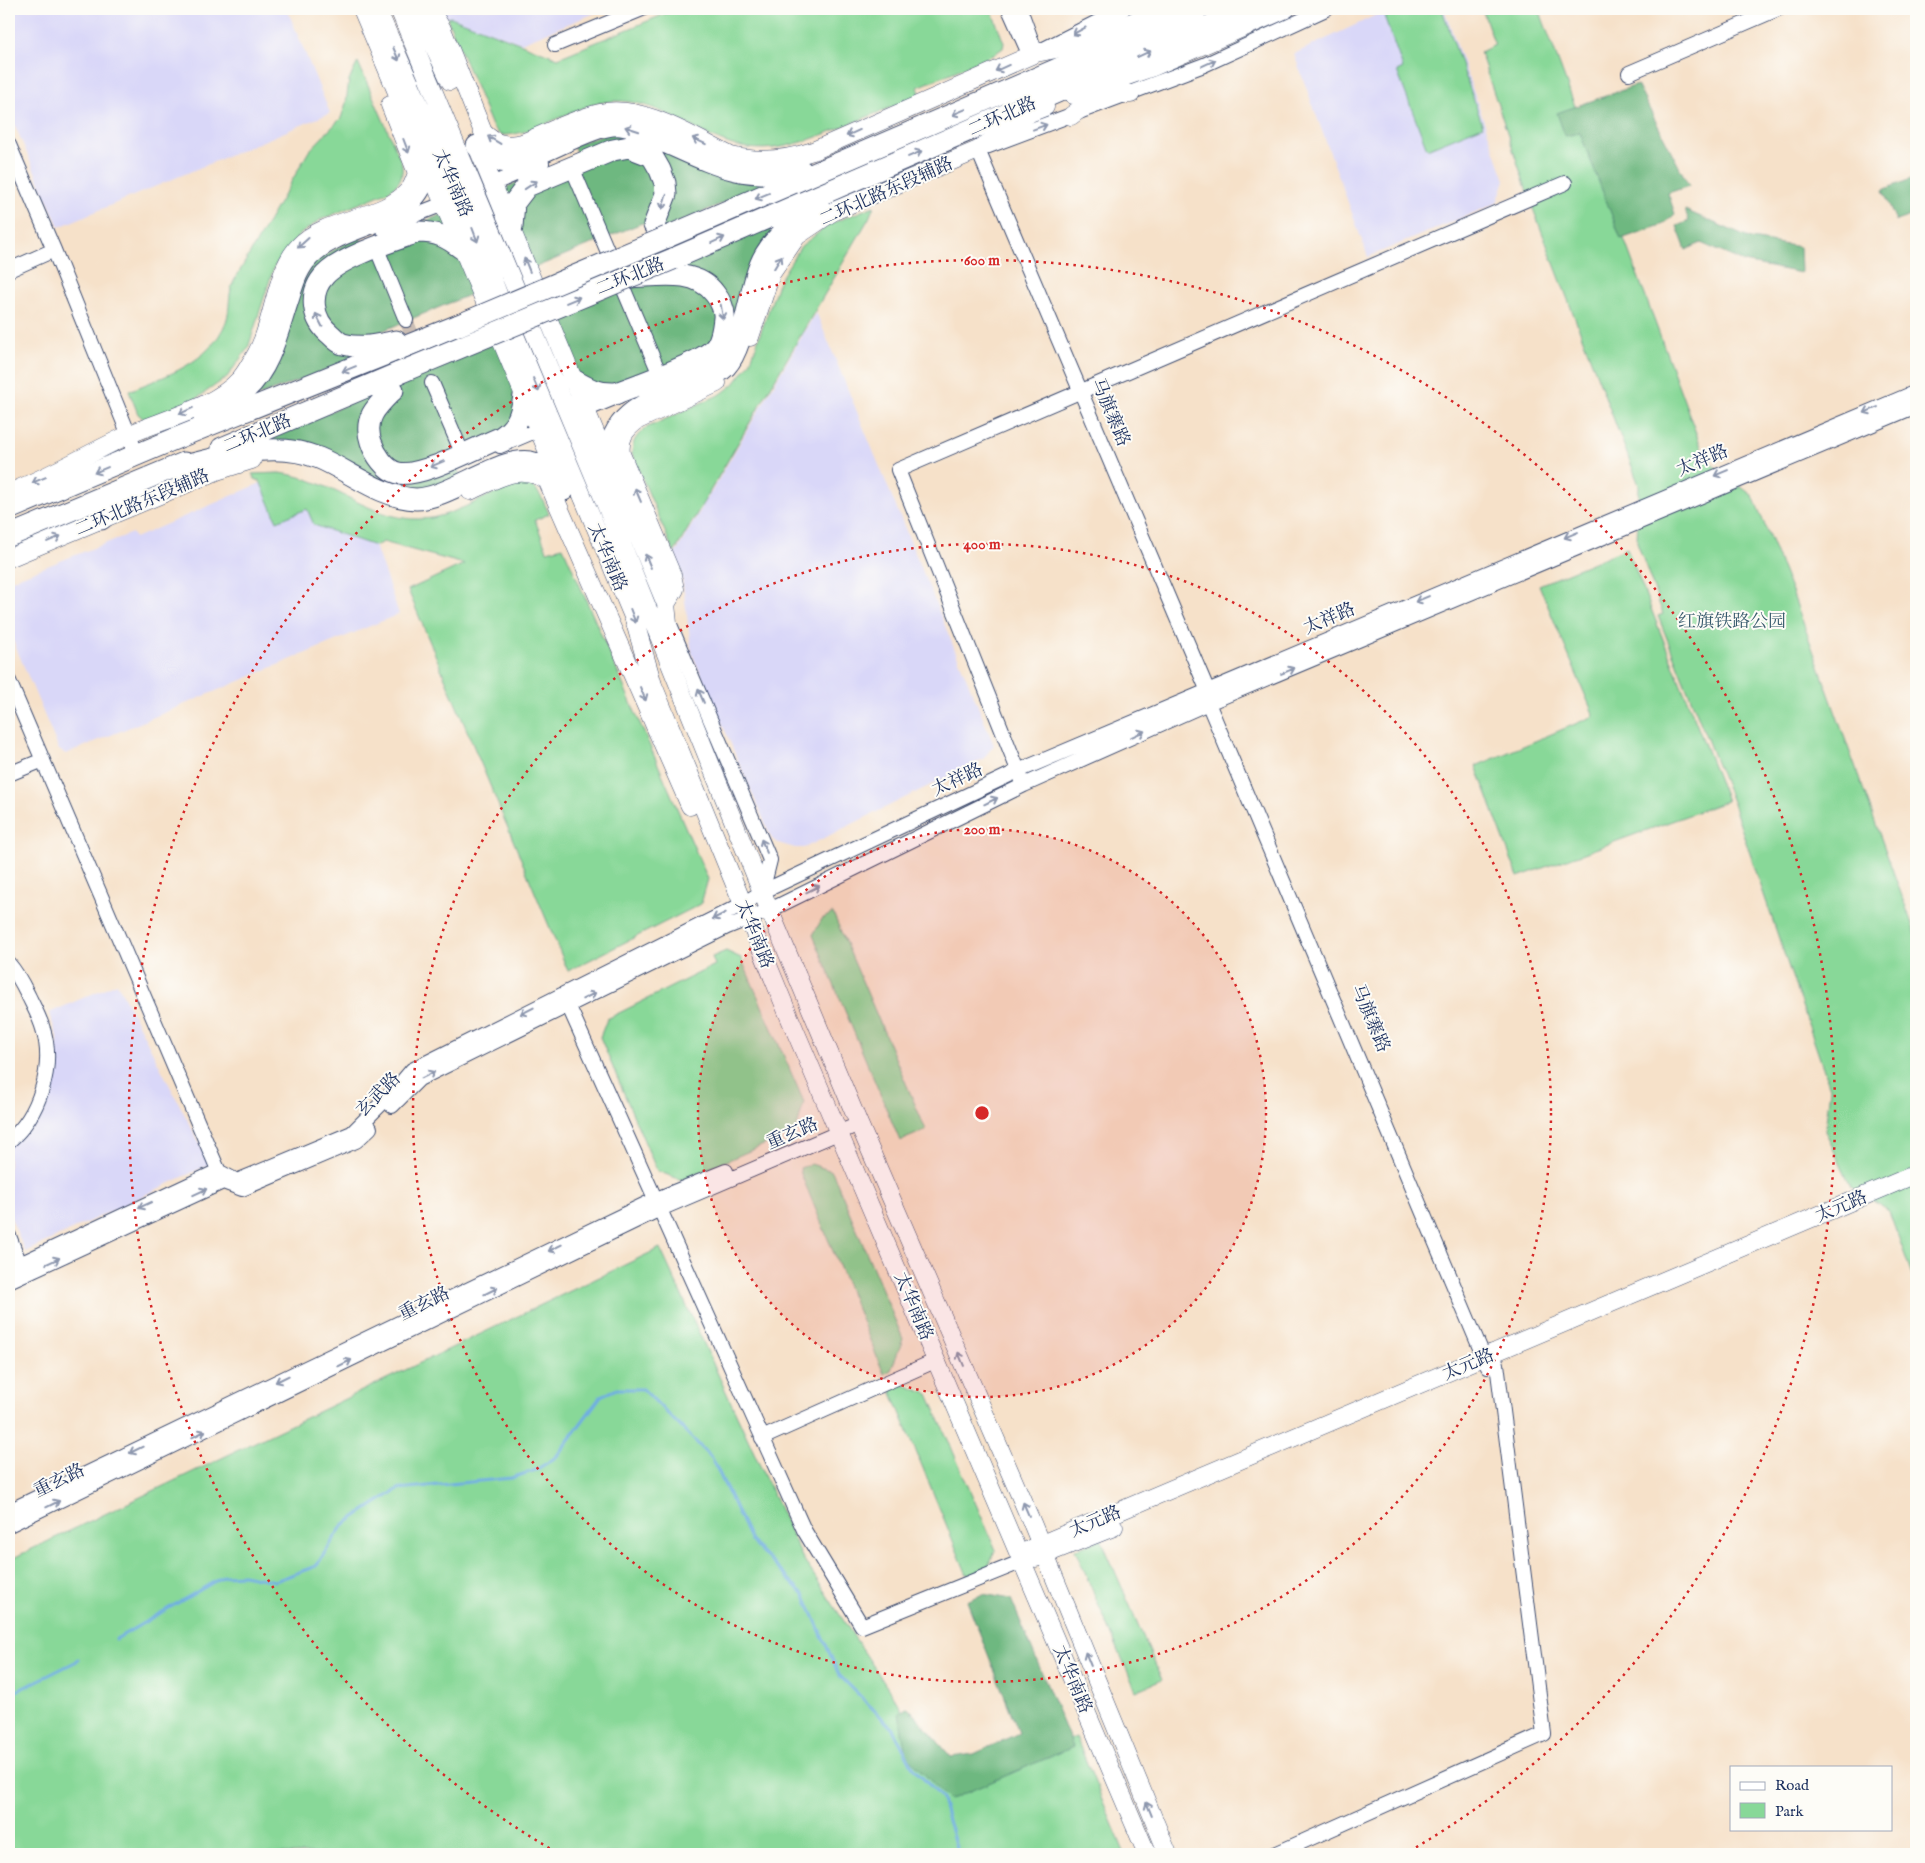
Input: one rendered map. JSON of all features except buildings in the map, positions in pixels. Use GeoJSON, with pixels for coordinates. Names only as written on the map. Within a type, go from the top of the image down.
{"type":"FeatureCollection","features":[{"type":"Feature","properties":{"kind":"highway","name":"二环北路"},"geometry":{"type":"LineString","coordinates":[[9,509],[605,264],[660,231],[829,167],[1197,9]]}},
{"type":"Feature","properties":{"kind":"highway","name":"二环北路"},"geometry":{"type":"LineString","coordinates":[[9,536],[163,472],[396,382],[469,344],[625,278],[674,268],[848,182],[1248,9]]}},
{"type":"Feature","properties":{"kind":"highway"},"geometry":{"type":"LineString","coordinates":[[1038,78],[1081,44],[1145,32]]}},
{"type":"Feature","properties":{"kind":"highway"},"geometry":{"type":"LineString","coordinates":[[1030,113],[1048,96],[1075,94]]}},
{"type":"Feature","properties":{"kind":"highway"},"geometry":{"type":"LineString","coordinates":[[477,146],[494,160],[510,162],[522,160],[583,134],[621,125],[637,129],[719,167],[742,172],[774,175],[829,167]]}},
{"type":"Feature","properties":{"kind":"highway"},"geometry":{"type":"LineString","coordinates":[[512,226],[514,203],[527,186],[613,150],[629,146],[652,156],[665,183],[666,194],[660,231]]}},
{"type":"Feature","properties":{"kind":"highway"},"geometry":{"type":"LineString","coordinates":[[142,453],[247,389],[269,355],[298,268],[308,256],[325,242],[403,208],[414,198],[423,183],[426,161]]}},
{"type":"Feature","properties":{"kind":"highway"},"geometry":{"type":"LineString","coordinates":[[606,462],[608,446],[619,424],[636,409],[714,376],[732,359],[764,256],[790,226],[848,182]]}},
{"type":"Feature","properties":{"kind":"highway"},"geometry":{"type":"LineString","coordinates":[[459,325],[374,346],[342,344],[325,331],[316,318],[314,299],[318,285],[325,274],[340,264],[418,232],[432,232],[446,236],[461,248]]}},
{"type":"Feature","properties":{"kind":"highway"},"geometry":{"type":"LineString","coordinates":[[572,380],[590,390],[603,394],[616,393],[690,363],[714,350],[722,334],[724,316],[719,299],[710,286],[698,278],[674,268]]}},
{"type":"Feature","properties":{"kind":"highway"},"geometry":{"type":"LineString","coordinates":[[396,382],[372,410],[368,425],[374,450],[385,466],[398,473],[417,473],[500,438],[511,431],[520,418],[524,396]]}},
{"type":"Feature","properties":{"kind":"highway"},"geometry":{"type":"LineString","coordinates":[[101,519],[163,472],[261,449],[318,457],[398,496],[418,499],[440,493],[518,461],[534,462],[548,472],[564,490]]}},
{"type":"Feature","properties":{"kind":"main road","name":"太华南路"},"geometry":{"type":"LineString","coordinates":[[399,9],[602,495],[762,892],[857,1120],[1043,1550],[1168,1854]]}},
{"type":"Feature","properties":{"kind":"main road"},"geometry":{"type":"LineString","coordinates":[[417,9],[512,226],[572,380],[667,611],[674,676]]}},
{"type":"Feature","properties":{"kind":"main road"},"geometry":{"type":"LineString","coordinates":[[430,9],[442,28],[483,132],[491,140],[512,146],[564,150],[600,112],[628,112],[651,118],[731,156],[747,160],[782,159],[813,151],[1033,55],[1081,44],[1162,9]]}},
{"type":"Feature","properties":{"kind":"main road","name":"二环北路东段辅路"},"geometry":{"type":"LineString","coordinates":[[667,611],[675,589],[672,575],[624,461],[619,444],[629,426],[665,387],[706,390],[722,380],[736,366],[744,355],[771,274],[797,236],[834,211],[978,150],[1030,113],[1075,94],[1153,67],[1286,9]]}},
{"type":"Feature","properties":{"kind":"main road","name":"太华南路"},"geometry":{"type":"LineString","coordinates":[[368,12],[411,89],[461,199],[504,310],[634,619],[654,685],[746,911],[837,1130],[1147,1854]]}},
{"type":"Feature","properties":{"kind":"main road"},"geometry":{"type":"LineString","coordinates":[[368,12],[461,248],[564,490],[615,617],[654,685]]}},
{"type":"Feature","properties":{"kind":"main road"},"geometry":{"type":"LineString","coordinates":[[9,493],[51,475],[128,435],[215,398],[239,381],[256,355],[268,330],[279,288],[298,247],[312,235],[369,232],[391,203],[410,190],[417,173],[366,40],[368,12]]}},
{"type":"Feature","properties":{"kind":"main road"},"geometry":{"type":"LineString","coordinates":[[1071,116],[1120,78]]}},
{"type":"Feature","properties":{"kind":"main road"},"geometry":{"type":"LineString","coordinates":[[1075,94],[1131,94]]}},
{"type":"Feature","properties":{"kind":"main road","name":"二环北路东段辅路"},"geometry":{"type":"LineString","coordinates":[[9,558],[217,470],[261,459],[288,460],[308,464],[383,500],[410,506],[426,506],[441,502],[474,482],[524,471],[537,474],[547,480],[604,614],[629,663],[722,881],[746,911]]}},
{"type":"Feature","properties":{"kind":"main road","name":"太元路"},"geometry":{"type":"LineString","coordinates":[[1021,1557],[1043,1550],[1490,1360],[1916,1174]]}},
{"type":"Feature","properties":{"kind":"main road","name":"太元路"},"geometry":{"type":"LineString","coordinates":[[1490,1360],[1916,1185]]}},
{"type":"Feature","properties":{"kind":"street"},"geometry":{"type":"LineString","coordinates":[[555,44],[642,9]]}},
{"type":"Feature","properties":{"kind":"street"},"geometry":{"type":"LineString","coordinates":[[1009,9],[1033,55]]}},
{"type":"Feature","properties":{"kind":"street"},"geometry":{"type":"LineString","coordinates":[[1020,9],[1033,55]]}},
{"type":"Feature","properties":{"kind":"street"},"geometry":{"type":"LineString","coordinates":[[1033,55],[1123,9]]}},
{"type":"Feature","properties":{"kind":"street"},"geometry":{"type":"LineString","coordinates":[[978,150],[1204,65],[1326,9]]}},
{"type":"Feature","properties":{"kind":"street"},"geometry":{"type":"LineString","coordinates":[[1629,73],[1778,9]]}},
{"type":"Feature","properties":{"kind":"street"},"geometry":{"type":"LineString","coordinates":[[9,145],[54,250],[128,435],[142,453]]}},
{"type":"Feature","properties":{"kind":"street"},"geometry":{"type":"LineString","coordinates":[[499,181],[564,150],[665,387],[590,408]]}},
{"type":"Feature","properties":{"kind":"street","name":"马旗寨路"},"geometry":{"type":"LineString","coordinates":[[978,150],[1490,1360],[1544,1734],[1275,1854]]}},
{"type":"Feature","properties":{"kind":"street"},"geometry":{"type":"LineString","coordinates":[[1024,785],[898,470],[1564,183]]}},
{"type":"Feature","properties":{"kind":"street"},"geometry":{"type":"LineString","coordinates":[[406,320],[369,232],[438,206]]}},
{"type":"Feature","properties":{"kind":"street"},"geometry":{"type":"LineString","coordinates":[[9,270],[54,250]]}},
{"type":"Feature","properties":{"kind":"street"},"geometry":{"type":"LineString","coordinates":[[432,383],[474,482]]}},
{"type":"Feature","properties":{"kind":"street","name":"太祥路"},"geometry":{"type":"LineString","coordinates":[[770,910],[1024,785],[1210,698],[1916,392]]}},
{"type":"Feature","properties":{"kind":"street","name":"太祥路"},"geometry":{"type":"LineString","coordinates":[[762,892],[1018,771],[1210,698],[1916,406]]}},
{"type":"Feature","properties":{"kind":"street"},"geometry":{"type":"LineString","coordinates":[[463,456],[533,432]]}},
{"type":"Feature","properties":{"kind":"street"},"geometry":{"type":"LineString","coordinates":[[667,611],[770,860],[762,892]]}},
{"type":"Feature","properties":{"kind":"street"},"geometry":{"type":"LineString","coordinates":[[9,681],[220,1176]]}},
{"type":"Feature","properties":{"kind":"street"},"geometry":{"type":"LineString","coordinates":[[9,774],[43,760]]}},
{"type":"Feature","properties":{"kind":"street","name":"玄武路"},"geometry":{"type":"LineString","coordinates":[[220,1176],[237,1181],[352,1133],[412,1070],[565,1000],[746,911],[762,892]]}},
{"type":"Feature","properties":{"kind":"street","name":"玄武路"},"geometry":{"type":"LineString","coordinates":[[746,911],[770,910]]}},
{"type":"Feature","properties":{"kind":"street"},"geometry":{"type":"LineString","coordinates":[[9,964],[16,972],[44,1029],[47,1054],[44,1082],[32,1113],[9,1142]]}},
{"type":"Feature","properties":{"kind":"street"},"geometry":{"type":"LineString","coordinates":[[565,1000],[804,1530],[862,1626],[1021,1557]]}},
{"type":"Feature","properties":{"kind":"street","name":"重玄路"},"geometry":{"type":"LineString","coordinates":[[9,1511],[656,1205],[857,1120]]}},
{"type":"Feature","properties":{"kind":"street"},"geometry":{"type":"LineString","coordinates":[[9,1236],[14,1267],[220,1176]]}},
{"type":"Feature","properties":{"kind":"street"},"geometry":{"type":"LineString","coordinates":[[9,1281],[220,1176]]}},
{"type":"Feature","properties":{"kind":"street","name":"重玄路"},"geometry":{"type":"LineString","coordinates":[[9,1526],[656,1205]]}},
{"type":"Feature","properties":{"kind":"street"},"geometry":{"type":"LineString","coordinates":[[762,1438],[937,1360]]}},
{"type":"Feature","properties":{"kind":"shaded area"},"geometry":{"type":"Polygon","coordinates":[[[9,9],[287,9],[330,113],[59,227],[9,112],[9,9]]]}},
{"type":"Feature","properties":{"kind":"shaded area"},"geometry":{"type":"Polygon","coordinates":[[[441,9],[605,9],[521,43],[451,17],[447,18],[441,9]]]}},
{"type":"Feature","properties":{"kind":"shaded area"},"geometry":{"type":"Polygon","coordinates":[[[1389,9],[1444,9],[1505,180],[1497,203],[1368,257],[1294,54],[1389,9]]]}},
{"type":"Feature","properties":{"kind":"shaded area"},"geometry":{"type":"Polygon","coordinates":[[[816,312],[994,745],[983,759],[804,848],[795,848],[778,843],[772,839],[692,654],[681,570],[675,554],[816,312]]]}},
{"type":"Feature","properties":{"kind":"shaded area"},"geometry":{"type":"Polygon","coordinates":[[[261,483],[277,520],[307,509],[314,525],[375,546],[399,614],[66,754],[59,750],[9,631],[9,581],[132,533],[135,538],[261,483]]]}},
{"type":"Feature","properties":{"kind":"shaded area"},"geometry":{"type":"Polygon","coordinates":[[[117,983],[210,1164],[25,1252],[9,1213],[9,1146],[51,1095],[58,1039],[49,1013],[117,983]]]}},
{"type":"Feature","properties":{"kind":"green space"},"geometry":{"type":"Polygon","coordinates":[[[677,9],[991,9],[1004,43],[1003,48],[993,55],[918,87],[921,96],[802,142],[787,146],[756,149],[724,142],[644,105],[615,101],[585,107],[528,131],[500,135],[492,126],[447,18],[451,17],[558,58],[677,9]]]}},
{"type":"Feature","properties":{"kind":"green space"},"geometry":{"type":"Polygon","coordinates":[[[1393,9],[1442,9],[1483,126],[1427,149],[1397,71],[1403,68],[1383,13],[1393,9]]]}},
{"type":"Feature","properties":{"kind":"green space","name":"红旗铁路公园"},"geometry":{"type":"Polygon","coordinates":[[[1482,9],[1539,9],[1706,460],[1753,496],[1792,592],[1916,935],[1916,1286],[1889,1211],[1851,1187],[1825,1131],[1830,1088],[1733,804],[1658,616],[1663,614],[1637,542],[1639,485],[1532,206],[1480,52],[1495,45],[1482,9]]]}},
{"type":"Feature","properties":{"kind":"green space"},"geometry":{"type":"Polygon","coordinates":[[[358,62],[401,161],[402,171],[400,180],[387,192],[320,220],[299,235],[274,267],[248,348],[227,377],[196,399],[145,420],[138,414],[129,391],[185,366],[198,358],[219,336],[226,322],[230,291],[234,281],[309,151],[341,118],[346,103],[349,80],[358,62]]]}},
{"type":"Feature","properties":{"kind":"green space"},"geometry":{"type":"Polygon","coordinates":[[[1637,85],[1689,186],[1668,193],[1675,214],[1664,224],[1621,239],[1580,133],[1565,136],[1557,113],[1637,85]]]}},
{"type":"Feature","properties":{"kind":"green space"},"geometry":{"type":"Polygon","coordinates":[[[617,130],[776,180],[661,230],[642,223],[363,339],[363,356],[245,401],[312,263],[359,235],[364,247],[578,157],[573,145],[617,130]]]}},
{"type":"Feature","properties":{"kind":"green space"},"geometry":{"type":"Polygon","coordinates":[[[1916,177],[1916,214],[1896,221],[1883,190],[1916,177]]]}},
{"type":"Feature","properties":{"kind":"green space"},"geometry":{"type":"Polygon","coordinates":[[[874,206],[869,218],[674,553],[632,454],[635,439],[646,428],[721,394],[734,384],[750,363],[779,281],[801,246],[830,224],[874,206]]]}},
{"type":"Feature","properties":{"kind":"green space"},"geometry":{"type":"Polygon","coordinates":[[[1685,210],[1751,239],[1800,247],[1801,273],[1744,262],[1701,243],[1686,250],[1677,226],[1689,221],[1685,210]]]}},
{"type":"Feature","properties":{"kind":"green space"},"geometry":{"type":"Polygon","coordinates":[[[789,219],[738,327],[670,375],[456,464],[461,477],[413,491],[262,440],[789,219]]]}},
{"type":"Feature","properties":{"kind":"green space"},"geometry":{"type":"Polygon","coordinates":[[[279,473],[318,483],[373,509],[411,519],[432,518],[443,515],[518,483],[525,483],[535,489],[542,498],[549,514],[535,520],[547,551],[563,547],[708,879],[701,904],[568,971],[408,590],[464,564],[383,542],[375,546],[314,525],[307,509],[277,521],[260,481],[255,479],[252,474],[279,473]]]}},
{"type":"Feature","properties":{"kind":"green space"},"geometry":{"type":"Polygon","coordinates":[[[1627,548],[1727,801],[1518,877],[1476,766],[1594,716],[1539,585],[1627,548]]]}},
{"type":"Feature","properties":{"kind":"green space"},"geometry":{"type":"Polygon","coordinates":[[[833,913],[926,1130],[900,1141],[813,935],[822,919],[833,913]]]}},
{"type":"Feature","properties":{"kind":"green space"},"geometry":{"type":"Polygon","coordinates":[[[726,951],[741,958],[804,1102],[796,1131],[682,1180],[657,1171],[600,1037],[607,1019],[715,965],[712,957],[726,951]]]}},
{"type":"Feature","properties":{"kind":"green space"},"geometry":{"type":"Polygon","coordinates":[[[811,1164],[832,1171],[903,1339],[891,1370],[884,1374],[801,1174],[800,1168],[811,1164]]]}},
{"type":"Feature","properties":{"kind":"green space"},"geometry":{"type":"Polygon","coordinates":[[[660,1248],[802,1557],[951,1785],[1076,1737],[1125,1854],[9,1854],[9,1560],[660,1248]]]}},
{"type":"Feature","properties":{"kind":"green space"},"geometry":{"type":"Polygon","coordinates":[[[899,1383],[928,1394],[996,1550],[984,1574],[972,1579],[970,1574],[967,1575],[892,1393],[890,1387],[899,1383]]]}},
{"type":"Feature","properties":{"kind":"green space"},"geometry":{"type":"Polygon","coordinates":[[[1101,1539],[1162,1680],[1136,1691],[1075,1550],[1101,1539]]]}},
{"type":"Feature","properties":{"kind":"green space"},"geometry":{"type":"Polygon","coordinates":[[[983,1594],[1011,1599],[1073,1747],[949,1800],[906,1755],[899,1713],[908,1707],[951,1757],[974,1754],[1019,1733],[967,1601],[983,1594]]]}},
{"type":"Feature","properties":{"kind":"waterway"},"geometry":{"type":"LineString","coordinates":[[116,1639],[224,1576],[243,1575],[275,1581],[316,1566],[343,1525],[398,1489],[511,1478],[536,1470],[556,1457],[601,1396],[617,1389],[643,1389],[712,1458],[751,1541],[805,1596],[839,1675],[893,1729],[914,1769],[941,1797],[958,1854]]}},
{"type":"Feature","properties":{"kind":"waterway"},"geometry":{"type":"LineString","coordinates":[[9,1695],[79,1660]]}},
{"type":"Feature","properties":{"kind":"tunnel"},"geometry":{"type":"LineString","coordinates":[[406,320],[432,383]]}}]}
